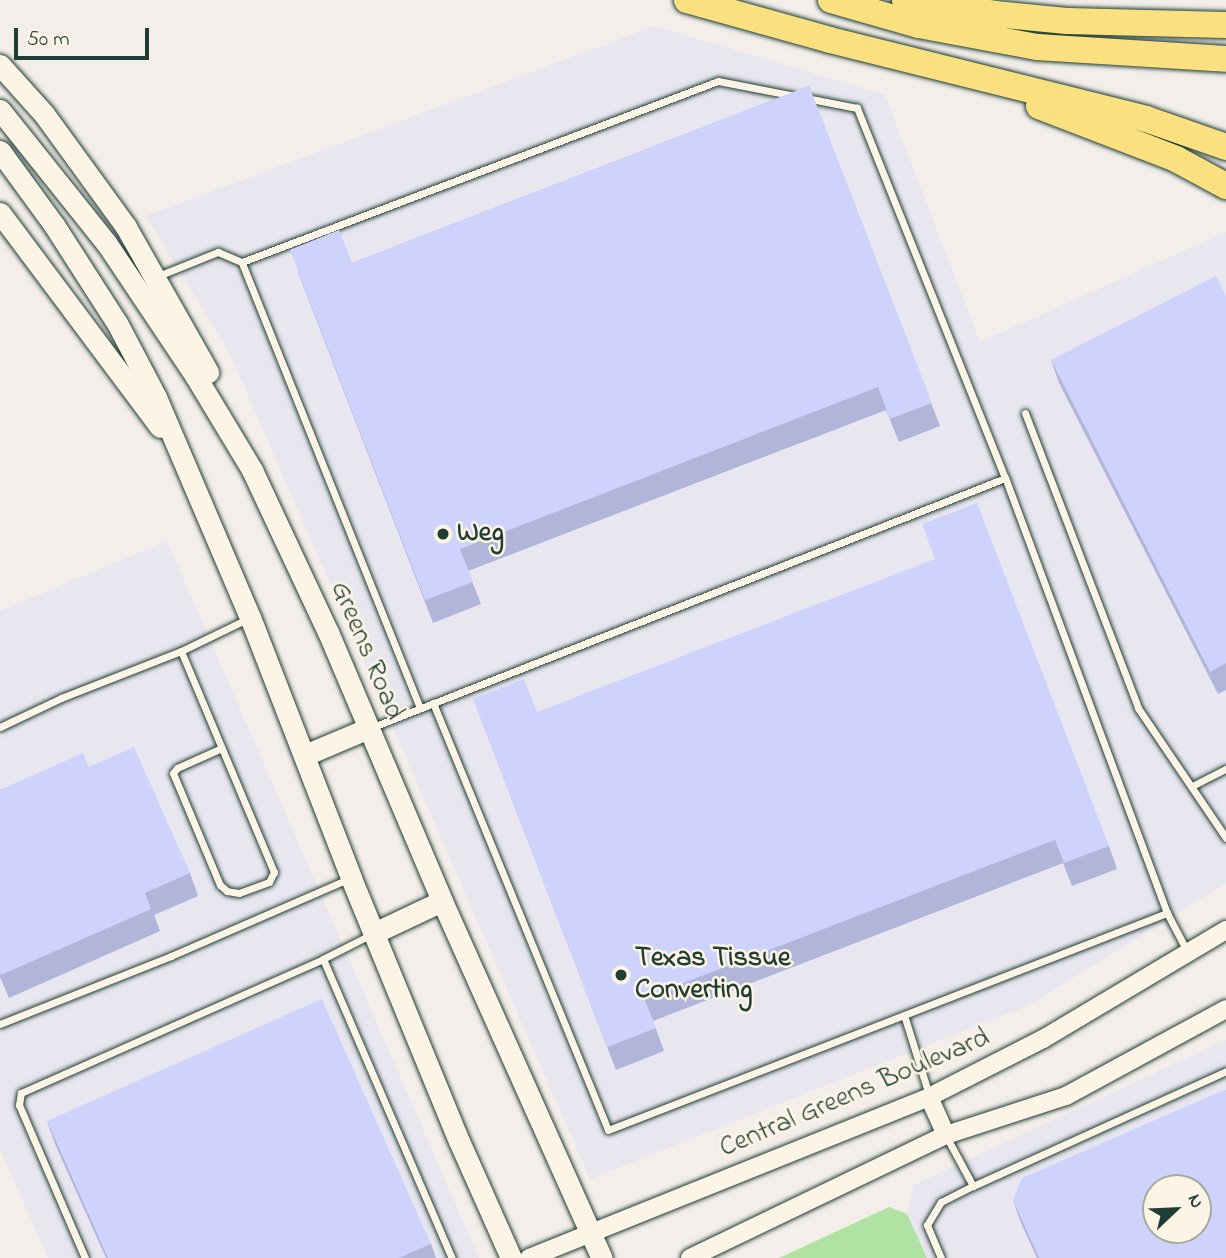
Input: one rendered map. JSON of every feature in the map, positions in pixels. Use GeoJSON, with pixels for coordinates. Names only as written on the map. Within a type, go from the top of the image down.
{"type":"FeatureCollection","features":[{"type":"Feature","properties":{"kind":"highway"},"geometry":{"type":"LineString","coordinates":[[687,0],[905,60],[1027,101],[1176,159],[1226,186]]}},
{"type":"Feature","properties":{"kind":"highway"},"geometry":{"type":"LineString","coordinates":[[831,0],[919,25],[1037,47],[1226,59]]}},
{"type":"Feature","properties":{"kind":"highway"},"geometry":{"type":"LineString","coordinates":[[905,0],[1067,21],[1226,25]]}},
{"type":"Feature","properties":{"kind":"highway"},"geometry":{"type":"LineString","coordinates":[[905,60],[993,79],[1146,119],[1226,147]]}},
{"type":"Feature","properties":{"kind":"main road"},"geometry":{"type":"LineString","coordinates":[[0,65],[44,114],[118,216],[205,366],[252,470]]}},
{"type":"Feature","properties":{"kind":"main road","name":"Greens Road"},"geometry":{"type":"LineString","coordinates":[[0,110],[107,244],[196,377],[252,470],[328,632],[442,901],[602,1258]]}},
{"type":"Feature","properties":{"kind":"main road"},"geometry":{"type":"LineString","coordinates":[[0,151],[54,225],[117,323],[156,397],[250,617],[351,878],[511,1258]]}},
{"type":"Feature","properties":{"kind":"main road"},"geometry":{"type":"LineString","coordinates":[[0,213],[71,304],[186,463]]}},
{"type":"Feature","properties":{"kind":"main road"},"geometry":{"type":"LineString","coordinates":[[304,755],[369,728]]}},
{"type":"Feature","properties":{"kind":"main road"},"geometry":{"type":"LineString","coordinates":[[374,933],[442,901]]}},
{"type":"Feature","properties":{"kind":"street","name":"Central Greens Boulevard"},"geometry":{"type":"LineString","coordinates":[[528,1258],[929,1097],[1043,1039],[1226,930]]}},
{"type":"Feature","properties":{"kind":"street"},"geometry":{"type":"LineString","coordinates":[[690,1258],[946,1135],[1066,1096],[1226,1009]]}},
{"type":"Feature","properties":{"kind":"street"},"geometry":{"type":"LineString","coordinates":[[929,1097],[946,1135]]}},
{"type":"Feature","properties":{"kind":"lane"},"geometry":{"type":"LineString","coordinates":[[155,278],[218,252],[242,262],[718,81],[857,108],[1005,478],[1167,913],[1188,953]]}},
{"type":"Feature","properties":{"kind":"lane"},"geometry":{"type":"LineString","coordinates":[[242,262],[419,708]]}},
{"type":"Feature","properties":{"kind":"lane"},"geometry":{"type":"LineString","coordinates":[[1025,413],[1139,708],[1224,832]]}},
{"type":"Feature","properties":{"kind":"lane"},"geometry":{"type":"LineString","coordinates":[[369,728],[1005,478]]}},
{"type":"Feature","properties":{"kind":"lane"},"geometry":{"type":"LineString","coordinates":[[0,727],[61,698],[181,651],[250,617]]}},
{"type":"Feature","properties":{"kind":"lane"},"geometry":{"type":"LineString","coordinates":[[181,651],[275,872],[269,882],[239,893],[227,891],[220,886],[173,773],[177,768],[222,748]]}},
{"type":"Feature","properties":{"kind":"lane"},"geometry":{"type":"LineString","coordinates":[[433,703],[608,1130],[1167,913]]}},
{"type":"Feature","properties":{"kind":"lane"},"geometry":{"type":"LineString","coordinates":[[1192,786],[1226,769]]}},
{"type":"Feature","properties":{"kind":"lane"},"geometry":{"type":"LineString","coordinates":[[0,1024],[171,956],[351,878]]}},
{"type":"Feature","properties":{"kind":"lane"},"geometry":{"type":"LineString","coordinates":[[85,1258],[19,1105],[21,1093],[323,959],[374,933]]}},
{"type":"Feature","properties":{"kind":"lane"},"geometry":{"type":"LineString","coordinates":[[323,959],[452,1258]]}},
{"type":"Feature","properties":{"kind":"lane"},"geometry":{"type":"LineString","coordinates":[[904,1015],[929,1097]]}},
{"type":"Feature","properties":{"kind":"lane"},"geometry":{"type":"LineString","coordinates":[[941,1258],[927,1225],[941,1202],[1226,1071]]}},
{"type":"Feature","properties":{"kind":"lane"},"geometry":{"type":"LineString","coordinates":[[946,1135],[973,1186]]}},
{"type":"Feature","properties":{"kind":"shaded area"},"geometry":{"type":"Polygon","coordinates":[[[655,26],[885,95],[980,342],[1226,232],[1226,883],[1029,1005],[590,1179],[229,352],[146,216],[655,26]]]}},
{"type":"Feature","properties":{"kind":"shaded area"},"geometry":{"type":"Polygon","coordinates":[[[167,541],[479,1258],[48,1258],[0,1149],[0,611],[167,541]]]}},
{"type":"Feature","properties":{"kind":"shaded area"},"geometry":{"type":"Polygon","coordinates":[[[1226,1040],[1226,1258],[927,1258],[907,1214],[914,1185],[1226,1040]]]}},
{"type":"Feature","properties":{"kind":"green space"},"geometry":{"type":"Polygon","coordinates":[[[889,1207],[907,1214],[927,1258],[779,1258],[889,1207]]]}},
{"type":"Feature","properties":{"kind":"building"},"geometry":{"type":"Polygon","coordinates":[[[809,86],[932,403],[890,419],[878,387],[460,549],[473,582],[425,600],[290,250],[339,230],[352,263],[809,86]]]}},
{"type":"Feature","properties":{"kind":"building"},"geometry":{"type":"Polygon","coordinates":[[[1216,276],[1226,296],[1226,663],[1210,672],[1051,360],[1216,276]]]}},
{"type":"Feature","properties":{"kind":"building"},"geometry":{"type":"Polygon","coordinates":[[[977,503],[1109,846],[1064,863],[1055,840],[644,998],[656,1028],[607,1047],[473,699],[524,679],[537,712],[935,559],[922,524],[977,503]]]}},
{"type":"Feature","properties":{"kind":"building"},"geometry":{"type":"Polygon","coordinates":[[[134,747],[190,873],[145,893],[151,909],[1,975],[0,790],[83,753],[89,767],[134,747]]]}},
{"type":"Feature","properties":{"kind":"building"},"geometry":{"type":"Polygon","coordinates":[[[322,999],[431,1244],[399,1258],[108,1258],[47,1121],[322,999]]]}},
{"type":"Feature","properties":{"kind":"building"},"geometry":{"type":"Polygon","coordinates":[[[1226,1090],[1226,1258],[1039,1258],[1013,1200],[1022,1178],[1226,1090]]]}},
{"type":"Feature","properties":{"kind":"place","name":"Weg"},"geometry":{"type":"Point","coordinates":[443,534]}},
{"type":"Feature","properties":{"kind":"place","name":"Texas Tissue Converting"},"geometry":{"type":"Point","coordinates":[621,975]}}]}
